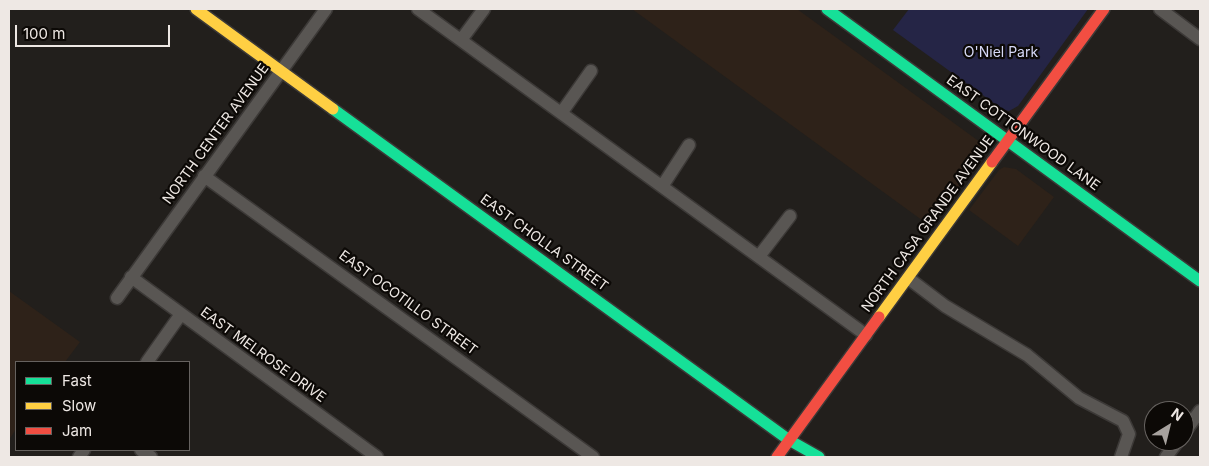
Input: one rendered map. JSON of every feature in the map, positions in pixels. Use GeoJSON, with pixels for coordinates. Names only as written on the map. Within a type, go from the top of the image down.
{"type":"FeatureCollection","features":[{"type":"Feature","properties":{"kind":"street","name":"EAST CHOLLA STREET"},"geometry":{"type":"LineString","coordinates":[[196,9],[790,440],[819,457]]}},
{"type":"Feature","properties":{"kind":"street","name":"NORTH CENTER AVENUE"},"geometry":{"type":"LineString","coordinates":[[116,298],[326,9]]}},
{"type":"Feature","properties":{"kind":"street"},"geometry":{"type":"LineString","coordinates":[[418,9],[760,255],[866,334]]}},
{"type":"Feature","properties":{"kind":"street"},"geometry":{"type":"LineString","coordinates":[[461,40],[484,9]]}},
{"type":"Feature","properties":{"kind":"street","name":"EAST COTTONWOOD LANE"},"geometry":{"type":"LineString","coordinates":[[827,9],[1200,281]]}},
{"type":"Feature","properties":{"kind":"street","name":"NORTH CASA GRANDE AVENUE"},"geometry":{"type":"LineString","coordinates":[[777,457],[1104,9]]}},
{"type":"Feature","properties":{"kind":"street"},"geometry":{"type":"LineString","coordinates":[[1160,9],[1200,39]]}},
{"type":"Feature","properties":{"kind":"street"},"geometry":{"type":"LineString","coordinates":[[562,112],[591,71]]}},
{"type":"Feature","properties":{"kind":"street"},"geometry":{"type":"LineString","coordinates":[[663,185],[689,145]]}},
{"type":"Feature","properties":{"kind":"street","name":"EAST OCOTILLO STREET"},"geometry":{"type":"LineString","coordinates":[[204,176],[593,457]]}},
{"type":"Feature","properties":{"kind":"street"},"geometry":{"type":"LineString","coordinates":[[760,255],[790,216]]}},
{"type":"Feature","properties":{"kind":"street","name":"EAST MELROSE DRIVE"},"geometry":{"type":"LineString","coordinates":[[131,277],[377,457]]}},
{"type":"Feature","properties":{"kind":"street"},"geometry":{"type":"LineString","coordinates":[[908,278],[946,306],[1027,355],[1079,398],[1123,421],[1129,434],[1121,457]]}},
{"type":"Feature","properties":{"kind":"street"},"geometry":{"type":"LineString","coordinates":[[148,361],[181,314]]}},
{"type":"Feature","properties":{"kind":"shaded area"},"geometry":{"type":"Polygon","coordinates":[[[632,9],[797,9],[980,142],[982,147],[981,156],[930,226],[632,9]]]}},
{"type":"Feature","properties":{"kind":"shaded area"},"geometry":{"type":"Polygon","coordinates":[[[1004,167],[1016,169],[1054,197],[1018,246],[969,210],[999,170],[1004,167]]]}},
{"type":"Feature","properties":{"kind":"shaded area"},"geometry":{"type":"Polygon","coordinates":[[[9,291],[80,342],[66,361],[15,361],[15,431],[9,440],[9,291]]]}},
{"type":"Feature","properties":{"kind":"green space","name":"O'Niel Park"},"geometry":{"type":"Polygon","coordinates":[[[909,9],[1088,9],[1018,106],[1009,111],[1002,109],[893,30],[909,9]]]}},
{"type":"Feature","properties":{"kind":"traffic: fast"},"geometry":{"type":"LineString","coordinates":[[827,9],[1200,281]]}},
{"type":"Feature","properties":{"kind":"traffic: fast"},"geometry":{"type":"LineString","coordinates":[[333,109],[789,440],[819,457]]}},
{"type":"Feature","properties":{"kind":"traffic: slow"},"geometry":{"type":"LineString","coordinates":[[196,9],[333,109]]}},
{"type":"Feature","properties":{"kind":"traffic: slow"},"geometry":{"type":"LineString","coordinates":[[879,317],[992,162]]}},
{"type":"Feature","properties":{"kind":"traffic: jam"},"geometry":{"type":"LineString","coordinates":[[992,162],[1104,9]]}},
{"type":"Feature","properties":{"kind":"traffic: jam"},"geometry":{"type":"LineString","coordinates":[[777,457],[879,317]]}}]}
